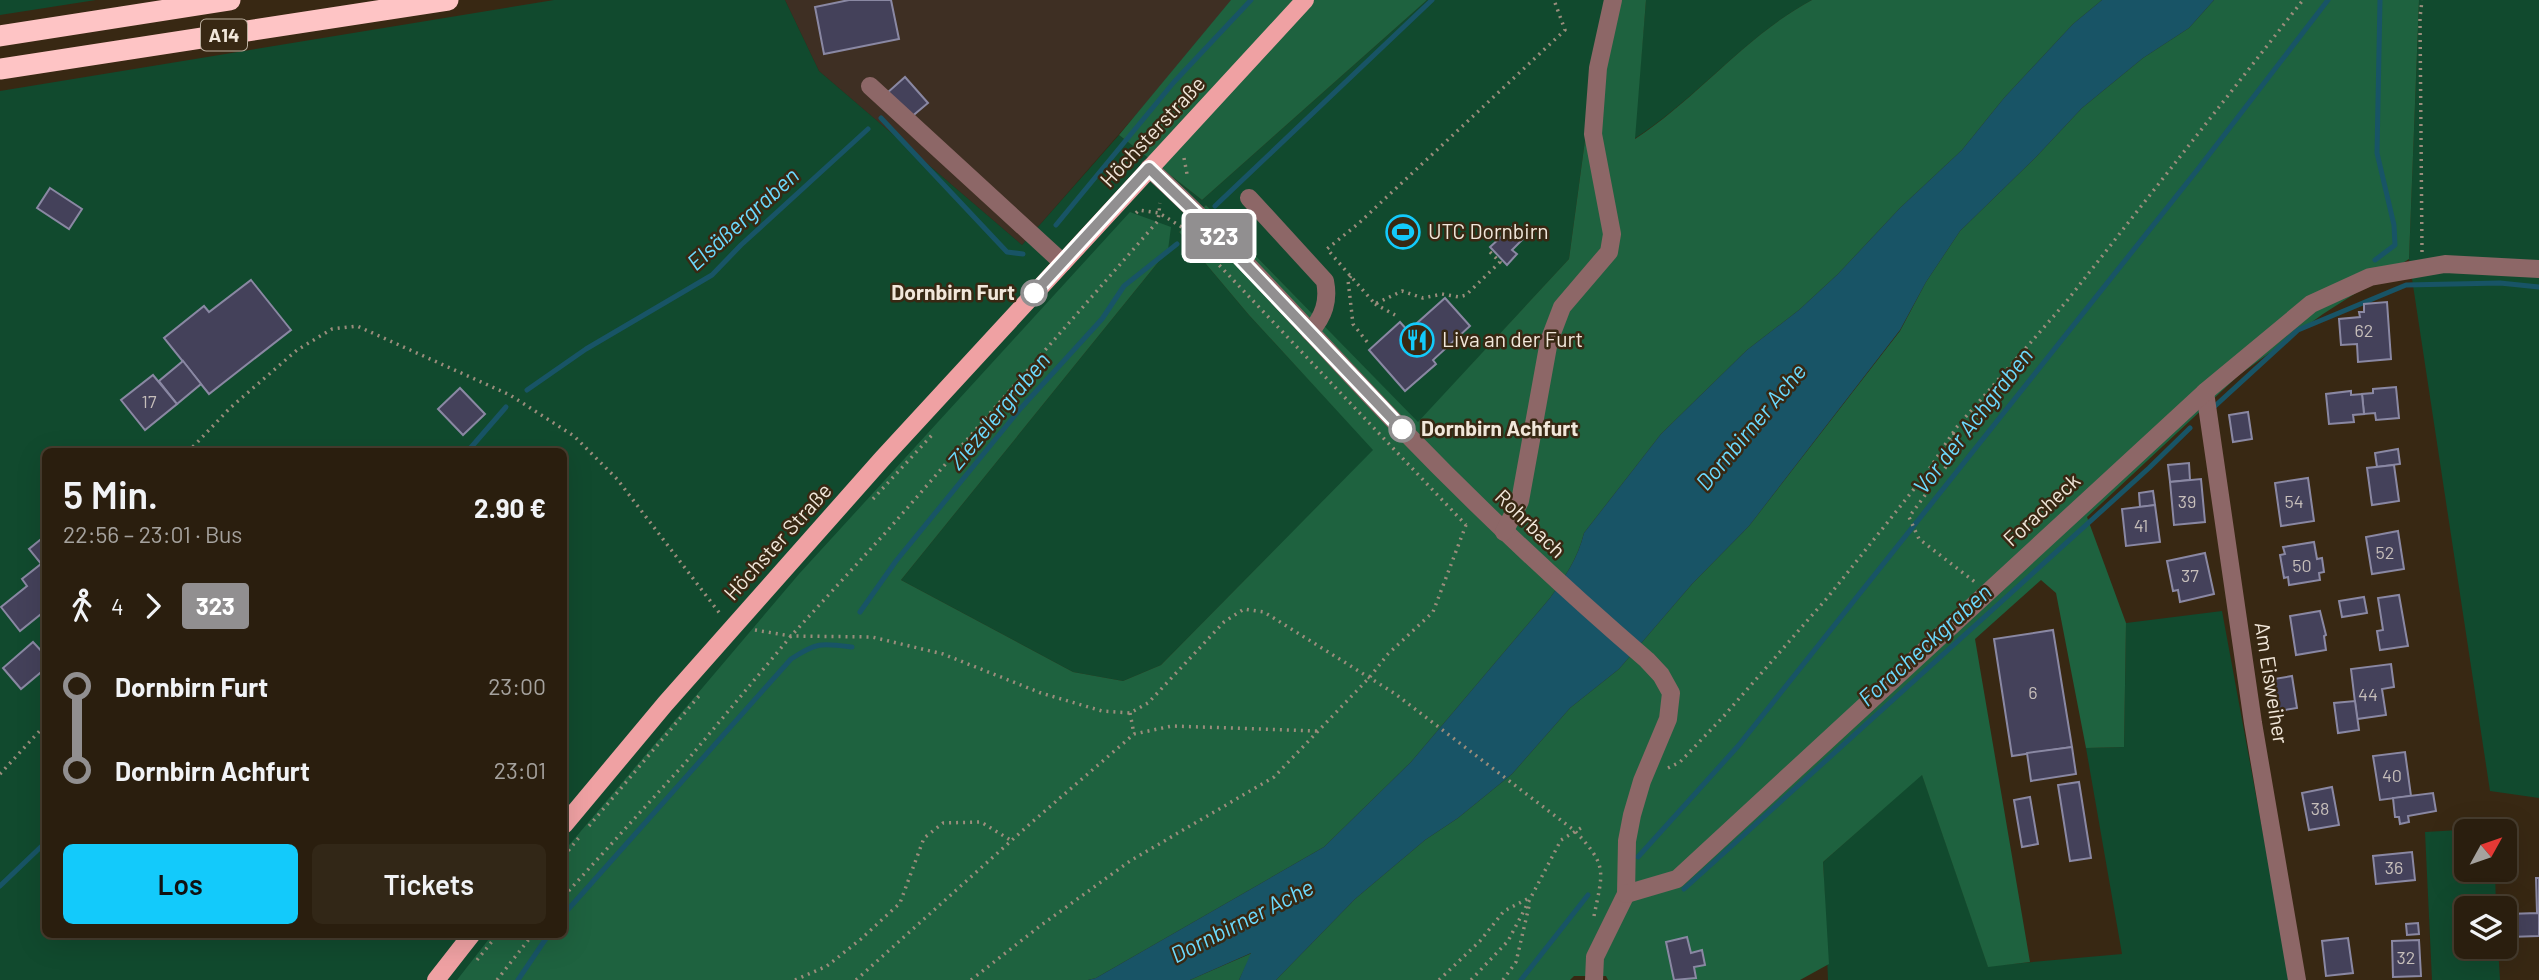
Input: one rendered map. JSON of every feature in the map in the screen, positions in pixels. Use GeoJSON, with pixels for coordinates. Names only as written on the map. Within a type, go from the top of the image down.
{"type":"FeatureCollection","features":[{"type":"Feature","properties":{"kind":"highway","name":"A14"},"geometry":{"type":"LineString","coordinates":[[0,36],[230,0]]}},
{"type":"Feature","properties":{"kind":"highway","name":"A14"},"geometry":{"type":"LineString","coordinates":[[0,69],[448,0]]}},
{"type":"Feature","properties":{"kind":"main road","name":"Höchsterstraße"},"geometry":{"type":"LineString","coordinates":[[1033,295],[1305,0]]}},
{"type":"Feature","properties":{"kind":"main road","name":"Höchster Straße"},"geometry":{"type":"LineString","coordinates":[[567,821],[733,627],[1033,295]]}},
{"type":"Feature","properties":{"kind":"main road"},"geometry":{"type":"LineString","coordinates":[[436,980],[469,938]]}},
{"type":"Feature","properties":{"kind":"street"},"geometry":{"type":"LineString","coordinates":[[1504,532],[1520,502],[1549,341],[1562,307],[1609,252],[1612,234],[1593,134],[1598,68],[1613,0]]}},
{"type":"Feature","properties":{"kind":"street"},"geometry":{"type":"LineString","coordinates":[[870,86],[1063,263]]}},
{"type":"Feature","properties":{"kind":"street","name":"Rohrbach"},"geometry":{"type":"LineString","coordinates":[[1149,168],[1209,226],[1481,510],[1661,675],[1671,693],[1668,719],[1642,780],[1627,841],[1626,894],[1595,957],[1594,980]]}},
{"type":"Feature","properties":{"kind":"street"},"geometry":{"type":"LineString","coordinates":[[1249,198],[1325,281],[1328,295],[1323,314],[1310,332]]}},
{"type":"Feature","properties":{"kind":"street","name":"Foracheck"},"geometry":{"type":"LineString","coordinates":[[1626,894],[1677,879],[2204,392],[2311,304],[2370,277],[2445,264],[2539,270]]}},
{"type":"Feature","properties":{"kind":"street","name":"Am Eisweiher"},"geometry":{"type":"LineString","coordinates":[[2204,392],[2253,723],[2297,980]]}},
{"type":"Feature","properties":{"kind":"path"},"geometry":{"type":"LineString","coordinates":[[1395,315],[1375,304],[1327,249],[1359,223],[1565,30],[1554,0]]}},
{"type":"Feature","properties":{"kind":"path"},"geometry":{"type":"LineString","coordinates":[[1642,780],[1680,762],[1756,681],[1828,597],[1926,474],[1955,428],[2066,302],[2303,0]]}},
{"type":"Feature","properties":{"kind":"path"},"geometry":{"type":"LineString","coordinates":[[2422,0],[2422,268]]}},
{"type":"Feature","properties":{"kind":"path"},"geometry":{"type":"LineString","coordinates":[[1133,214],[1139,210],[1158,212],[1185,228],[1466,524]]}},
{"type":"Feature","properties":{"kind":"path"},"geometry":{"type":"LineString","coordinates":[[567,893],[685,762],[791,636],[888,530],[1158,221]]}},
{"type":"Feature","properties":{"kind":"path"},"geometry":{"type":"LineString","coordinates":[[1375,304],[1402,291],[1409,291],[1423,298],[1442,294],[1459,297],[1466,295],[1500,262],[1490,252]]}},
{"type":"Feature","properties":{"kind":"path"},"geometry":{"type":"LineString","coordinates":[[1351,276],[1348,280],[1353,324],[1368,343]]}},
{"type":"Feature","properties":{"kind":"path"},"geometry":{"type":"LineString","coordinates":[[192,448],[230,408],[297,350],[332,329],[357,326],[510,394],[573,436],[617,480],[710,603],[733,627]]}},
{"type":"Feature","properties":{"kind":"path"},"geometry":{"type":"LineString","coordinates":[[1955,428],[1948,464],[1909,517],[1919,539],[1987,591]]}},
{"type":"Feature","properties":{"kind":"path"},"geometry":{"type":"LineString","coordinates":[[866,507],[931,435]]}},
{"type":"Feature","properties":{"kind":"path"},"geometry":{"type":"LineString","coordinates":[[971,980],[1040,926],[1130,862],[1274,777],[1369,678],[1388,654],[1433,612],[1466,524],[1481,510]]}},
{"type":"Feature","properties":{"kind":"path"},"geometry":{"type":"LineString","coordinates":[[763,620],[754,630],[791,636],[872,637],[943,654],[1053,697],[1102,711],[1130,713],[1148,703],[1224,622],[1244,610],[1264,612],[1394,693],[1575,831],[1597,854],[1602,877],[1591,928]]}},
{"type":"Feature","properties":{"kind":"path"},"geometry":{"type":"LineString","coordinates":[[567,852],[702,692]]}},
{"type":"Feature","properties":{"kind":"path"},"geometry":{"type":"LineString","coordinates":[[1130,713],[1134,734]]}},
{"type":"Feature","properties":{"kind":"path"},"geometry":{"type":"LineString","coordinates":[[856,980],[1134,734],[1172,726],[1318,731]]}},
{"type":"Feature","properties":{"kind":"path"},"geometry":{"type":"LineString","coordinates":[[0,774],[42,728]]}},
{"type":"Feature","properties":{"kind":"path"},"geometry":{"type":"LineString","coordinates":[[795,980],[827,966],[900,903],[924,838],[943,823],[981,822],[1012,841]]}},
{"type":"Feature","properties":{"kind":"path"},"geometry":{"type":"LineString","coordinates":[[1471,980],[1508,941],[1561,839],[1581,828]]}},
{"type":"Feature","properties":{"kind":"path"},"geometry":{"type":"LineString","coordinates":[[1439,980],[1480,942],[1504,911],[1531,897]]}},
{"type":"Feature","properties":{"kind":"path"},"geometry":{"type":"LineString","coordinates":[[1503,980],[1516,962],[1531,897]]}},
{"type":"Feature","properties":{"kind":"path"},"geometry":{"type":"LineString","coordinates":[[497,980],[530,938]]}},
{"type":"Feature","properties":{"kind":"shaded area"},"geometry":{"type":"Polygon","coordinates":[[[785,0],[1236,0],[1022,245],[819,71],[785,0]]]}},
{"type":"Feature","properties":{"kind":"green space"},"geometry":{"type":"Polygon","coordinates":[[[0,0],[96,0],[0,15],[0,0]]]}},
{"type":"Feature","properties":{"kind":"green space"},"geometry":{"type":"Polygon","coordinates":[[[554,0],[785,0],[819,71],[1022,245],[1119,135],[1202,200],[1427,0],[1604,0],[1569,259],[1418,423],[1206,205],[1179,232],[1249,315],[1374,450],[1161,665],[1123,681],[1073,672],[901,580],[1168,250],[567,873],[567,448],[42,448],[42,938],[512,938],[477,980],[0,980],[0,91],[554,0]]]}},
{"type":"Feature","properties":{"kind":"green space"},"geometry":{"type":"Polygon","coordinates":[[[1231,0],[1427,0],[1202,200],[1119,135],[1231,0]]]}},
{"type":"Feature","properties":{"kind":"green space"},"geometry":{"type":"Polygon","coordinates":[[[1604,0],[1646,0],[1635,139],[1680,105],[1765,31],[1812,0],[2102,0],[2073,24],[2004,98],[1962,150],[1900,208],[1838,274],[1799,310],[1747,350],[1661,434],[1584,533],[1575,559],[1550,598],[1411,762],[1324,847],[1096,978],[1088,980],[457,980],[490,938],[567,938],[567,847],[799,574],[1130,212],[1171,227],[1168,250],[901,580],[1073,672],[1123,681],[1161,665],[1373,450],[1249,315],[1179,232],[1206,205],[1418,422],[1569,259],[1604,0]]]}},
{"type":"Feature","properties":{"kind":"green space"},"geometry":{"type":"Polygon","coordinates":[[[1646,0],[1812,0],[1765,31],[1679,105],[1634,139],[1646,0]]]}},
{"type":"Feature","properties":{"kind":"green space"},"geometry":{"type":"Polygon","coordinates":[[[2214,0],[2419,0],[2409,259],[2323,314],[2239,375],[2087,517],[2126,623],[2124,747],[2086,748],[2056,593],[2041,580],[1975,639],[2030,962],[1988,967],[1922,775],[1823,862],[1829,964],[1800,980],[1608,980],[1606,976],[1574,976],[1570,980],[1276,980],[1355,899],[1425,840],[1458,818],[1512,774],[1570,708],[1619,669],[1692,584],[1749,526],[1900,331],[1926,282],[1960,231],[2082,108],[2143,58],[2189,28],[2214,0]]]}},
{"type":"Feature","properties":{"kind":"green space"},"geometry":{"type":"Polygon","coordinates":[[[2419,0],[2539,0],[2539,798],[2490,791],[2409,259],[2419,0]]]}},
{"type":"Feature","properties":{"kind":"green space"},"geometry":{"type":"Polygon","coordinates":[[[2222,611],[2290,980],[1828,980],[1823,862],[1922,774],[1988,966],[2122,954],[2086,748],[2124,747],[2126,623],[2222,611]]]}},
{"type":"Feature","properties":{"kind":"green space"},"geometry":{"type":"Polygon","coordinates":[[[2454,830],[2454,882],[2495,882],[2496,896],[2454,896],[2454,959],[2499,959],[2500,980],[2432,980],[2425,832],[2454,830]]]}},
{"type":"Feature","properties":{"kind":"green space"},"geometry":{"type":"Polygon","coordinates":[[[1252,953],[1239,980],[1190,980],[1252,953]]]}},
{"type":"Feature","properties":{"kind":"water","name":"Dornbirner Ache"},"geometry":{"type":"Polygon","coordinates":[[[2102,0],[2214,0],[2189,28],[2143,58],[2082,108],[1960,231],[1926,282],[1900,330],[1749,526],[1692,584],[1619,669],[1570,708],[1512,774],[1458,818],[1425,840],[1355,899],[1276,980],[1239,980],[1251,953],[1190,980],[1088,980],[1096,978],[1324,847],[1411,762],[1550,598],[1575,559],[1584,533],[1661,434],[1747,350],[1799,310],[1838,274],[1900,208],[1962,150],[2004,98],[2073,24],[2102,0]]]}},
{"type":"Feature","properties":{"kind":"building"},"geometry":{"type":"Polygon","coordinates":[[[849,0],[891,0],[899,39],[824,54],[815,7],[849,0]]]}},
{"type":"Feature","properties":{"kind":"building"},"geometry":{"type":"Polygon","coordinates":[[[905,77],[928,103],[910,118],[887,93],[905,77]]]}},
{"type":"Feature","properties":{"kind":"building"},"geometry":{"type":"Polygon","coordinates":[[[50,188],[82,209],[69,229],[37,208],[50,188]]]}},
{"type":"Feature","properties":{"kind":"building"},"geometry":{"type":"Polygon","coordinates":[[[1512,227],[1523,239],[1512,250],[1517,254],[1507,265],[1490,247],[1512,227]]]}},
{"type":"Feature","properties":{"kind":"building"},"geometry":{"type":"Polygon","coordinates":[[[251,280],[291,330],[209,394],[164,338],[204,306],[209,312],[251,280]]]}},
{"type":"Feature","properties":{"kind":"building","name":"Liva an der Furt"},"geometry":{"type":"Polygon","coordinates":[[[1445,298],[1470,326],[1433,360],[1436,364],[1405,391],[1369,350],[1400,322],[1408,331],[1445,298]]]}},
{"type":"Feature","properties":{"kind":"building"},"geometry":{"type":"Polygon","coordinates":[[[2387,302],[2391,359],[2358,362],[2357,344],[2341,345],[2339,319],[2360,317],[2359,312],[2364,312],[2364,304],[2387,302]]]}},
{"type":"Feature","properties":{"kind":"building"},"geometry":{"type":"Polygon","coordinates":[[[183,361],[201,384],[177,404],[159,381],[183,361]]]}},
{"type":"Feature","properties":{"kind":"building"},"geometry":{"type":"Polygon","coordinates":[[[153,375],[177,404],[145,430],[121,400],[153,375]]]}},
{"type":"Feature","properties":{"kind":"building"},"geometry":{"type":"Polygon","coordinates":[[[2396,387],[2399,418],[2376,420],[2375,413],[2364,414],[2362,394],[2373,393],[2373,389],[2396,387]]]}},
{"type":"Feature","properties":{"kind":"building"},"geometry":{"type":"Polygon","coordinates":[[[460,388],[485,414],[463,435],[438,409],[460,388]]]}},
{"type":"Feature","properties":{"kind":"building"},"geometry":{"type":"Polygon","coordinates":[[[2351,391],[2351,395],[2362,394],[2364,414],[2353,415],[2354,422],[2329,424],[2326,394],[2351,391]]]}},
{"type":"Feature","properties":{"kind":"building"},"geometry":{"type":"Polygon","coordinates":[[[2248,412],[2252,439],[2233,442],[2229,415],[2248,412]]]}},
{"type":"Feature","properties":{"kind":"building"},"geometry":{"type":"Polygon","coordinates":[[[2398,449],[2400,464],[2377,467],[2375,453],[2398,449]]]}},
{"type":"Feature","properties":{"kind":"building"},"geometry":{"type":"Polygon","coordinates":[[[2189,463],[2190,480],[2170,482],[2168,465],[2189,463]]]}},
{"type":"Feature","properties":{"kind":"building"},"geometry":{"type":"Polygon","coordinates":[[[2394,465],[2399,501],[2372,505],[2367,468],[2394,465]]]}},
{"type":"Feature","properties":{"kind":"building"},"geometry":{"type":"Polygon","coordinates":[[[2308,478],[2314,521],[2281,526],[2275,483],[2308,478]]]}},
{"type":"Feature","properties":{"kind":"building"},"geometry":{"type":"Polygon","coordinates":[[[2201,479],[2205,522],[2174,525],[2170,482],[2201,479]]]}},
{"type":"Feature","properties":{"kind":"building"},"geometry":{"type":"Polygon","coordinates":[[[2153,491],[2155,505],[2140,507],[2139,493],[2153,491]]]}},
{"type":"Feature","properties":{"kind":"building"},"geometry":{"type":"Polygon","coordinates":[[[2155,505],[2160,542],[2126,546],[2122,509],[2155,505]]]}},
{"type":"Feature","properties":{"kind":"building"},"geometry":{"type":"Polygon","coordinates":[[[2398,531],[2404,569],[2372,574],[2366,537],[2398,531]]]}},
{"type":"Feature","properties":{"kind":"building"},"geometry":{"type":"Polygon","coordinates":[[[42,538],[42,565],[29,549],[42,538]]]}},
{"type":"Feature","properties":{"kind":"building"},"geometry":{"type":"Polygon","coordinates":[[[2314,542],[2317,559],[2322,558],[2324,572],[2319,573],[2320,580],[2289,585],[2288,577],[2284,578],[2280,555],[2285,554],[2283,547],[2314,542]]]}},
{"type":"Feature","properties":{"kind":"building"},"geometry":{"type":"Polygon","coordinates":[[[2205,553],[2214,594],[2180,602],[2178,590],[2173,591],[2167,561],[2205,553]]]}},
{"type":"Feature","properties":{"kind":"building"},"geometry":{"type":"Polygon","coordinates":[[[42,565],[42,613],[20,631],[1,607],[27,586],[22,579],[42,565]]]}},
{"type":"Feature","properties":{"kind":"building"},"geometry":{"type":"Polygon","coordinates":[[[2399,595],[2408,646],[2380,650],[2377,631],[2383,630],[2378,598],[2399,595]]]}},
{"type":"Feature","properties":{"kind":"building"},"geometry":{"type":"Polygon","coordinates":[[[2364,597],[2367,613],[2342,617],[2339,601],[2364,597]]]}},
{"type":"Feature","properties":{"kind":"building"},"geometry":{"type":"Polygon","coordinates":[[[2320,611],[2326,635],[2326,650],[2296,655],[2290,616],[2320,611]]]}},
{"type":"Feature","properties":{"kind":"building"},"geometry":{"type":"Polygon","coordinates":[[[2053,630],[2072,747],[2012,756],[1994,639],[2053,630]]]}},
{"type":"Feature","properties":{"kind":"building"},"geometry":{"type":"Polygon","coordinates":[[[33,642],[42,652],[42,671],[21,689],[3,668],[33,642]]]}},
{"type":"Feature","properties":{"kind":"building"},"geometry":{"type":"Polygon","coordinates":[[[2391,664],[2394,687],[2382,689],[2386,715],[2357,719],[2351,669],[2391,664]]]}},
{"type":"Feature","properties":{"kind":"building"},"geometry":{"type":"Polygon","coordinates":[[[2292,676],[2297,708],[2273,712],[2268,680],[2292,676]]]}},
{"type":"Feature","properties":{"kind":"building"},"geometry":{"type":"Polygon","coordinates":[[[2355,701],[2359,730],[2338,733],[2334,703],[2355,701]]]}},
{"type":"Feature","properties":{"kind":"building"},"geometry":{"type":"Polygon","coordinates":[[[2072,747],[2076,774],[2031,781],[2027,753],[2072,747]]]}},
{"type":"Feature","properties":{"kind":"building"},"geometry":{"type":"Polygon","coordinates":[[[2405,752],[2411,796],[2380,800],[2373,756],[2405,752]]]}},
{"type":"Feature","properties":{"kind":"building"},"geometry":{"type":"Polygon","coordinates":[[[2079,782],[2091,858],[2070,861],[2058,785],[2079,782]]]}},
{"type":"Feature","properties":{"kind":"building"},"geometry":{"type":"Polygon","coordinates":[[[2332,787],[2339,825],[2309,830],[2302,793],[2332,787]]]}},
{"type":"Feature","properties":{"kind":"building"},"geometry":{"type":"Polygon","coordinates":[[[2433,793],[2436,811],[2408,816],[2409,822],[2400,824],[2399,817],[2395,817],[2393,798],[2433,793]]]}},
{"type":"Feature","properties":{"kind":"building"},"geometry":{"type":"Polygon","coordinates":[[[2030,797],[2038,844],[2022,847],[2014,800],[2030,797]]]}},
{"type":"Feature","properties":{"kind":"building"},"geometry":{"type":"Polygon","coordinates":[[[2412,852],[2415,880],[2376,884],[2373,856],[2412,852]]]}},
{"type":"Feature","properties":{"kind":"building"},"geometry":{"type":"Polygon","coordinates":[[[2536,878],[2539,878],[2539,936],[2517,937],[2517,914],[2537,913],[2536,878]]]}},
{"type":"Feature","properties":{"kind":"building"},"geometry":{"type":"Polygon","coordinates":[[[2418,923],[2419,934],[2407,935],[2406,924],[2418,923]]]}},
{"type":"Feature","properties":{"kind":"building"},"geometry":{"type":"Polygon","coordinates":[[[1687,937],[1691,953],[1702,950],[1705,965],[1694,967],[1696,978],[1674,980],[1666,942],[1687,937]]]}},
{"type":"Feature","properties":{"kind":"building"},"geometry":{"type":"Polygon","coordinates":[[[2348,938],[2353,973],[2326,976],[2322,941],[2348,938]]]}},
{"type":"Feature","properties":{"kind":"building"},"geometry":{"type":"Polygon","coordinates":[[[2419,940],[2421,976],[2393,977],[2392,941],[2419,940]]]}},
{"type":"Feature","properties":{"kind":"waterway","name":"Elsäßergraben"},"geometry":{"type":"LineString","coordinates":[[1056,225],[1174,82],[1251,0]]}},
{"type":"Feature","properties":{"kind":"waterway","name":"Ziezelergraben"},"geometry":{"type":"LineString","coordinates":[[1215,206],[1432,0]]}},
{"type":"Feature","properties":{"kind":"waterway","name":"Vor der Achgraben"},"geometry":{"type":"LineString","coordinates":[[1638,857],[1739,745],[2198,169],[2328,0]]}},
{"type":"Feature","properties":{"kind":"waterway"},"geometry":{"type":"LineString","coordinates":[[2375,260],[2395,245],[2394,225],[2377,153],[2380,0]]}},
{"type":"Feature","properties":{"kind":"waterway","name":"Elsäßergraben"},"geometry":{"type":"LineString","coordinates":[[881,118],[1007,252],[1023,254]]}},
{"type":"Feature","properties":{"kind":"waterway","name":"Elsäßergraben"},"geometry":{"type":"LineString","coordinates":[[527,390],[586,349],[712,275],[868,129]]}},
{"type":"Feature","properties":{"kind":"waterway","name":"Ziezelergraben"},"geometry":{"type":"LineString","coordinates":[[860,612],[896,561],[1021,408],[1102,319],[1124,286],[1177,244]]}},
{"type":"Feature","properties":{"kind":"waterway","name":"Foracheckgraben"},"geometry":{"type":"LineString","coordinates":[[2215,406],[2298,330],[2406,285],[2500,283],[2539,287]]}},
{"type":"Feature","properties":{"kind":"waterway","name":"Elsäßergraben"},"geometry":{"type":"LineString","coordinates":[[470,448],[506,407]]}},
{"type":"Feature","properties":{"kind":"waterway","name":"Foracheckgraben"},"geometry":{"type":"LineString","coordinates":[[1684,889],[2190,428]]}},
{"type":"Feature","properties":{"kind":"waterway","name":"Ziezelergraben"},"geometry":{"type":"LineString","coordinates":[[567,911],[791,659],[820,645],[852,647]]}},
{"type":"Feature","properties":{"kind":"waterway","name":"Elsäßergraben"},"geometry":{"type":"LineString","coordinates":[[0,886],[42,846]]}},
{"type":"Feature","properties":{"kind":"waterway","name":"Vor der Achgraben"},"geometry":{"type":"LineString","coordinates":[[1521,980],[1588,895]]}},
{"type":"Feature","properties":{"kind":"waterway","name":"Ziezelergraben"},"geometry":{"type":"LineString","coordinates":[[518,980],[546,938]]}},
{"type":"Feature","properties":{"kind":"bus line","name":"323"},"geometry":{"type":"LineString","coordinates":[[1034,293],[1149,168],[1209,226],[1402,429]]}},
{"type":"Feature","properties":{"kind":"place","name":"UTC Dornbirn"},"geometry":{"type":"Point","coordinates":[1403,232]}},
{"type":"Feature","properties":{"kind":"place","name":"Dornbirn Furt"},"geometry":{"type":"Point","coordinates":[1034,293]}},
{"type":"Feature","properties":{"kind":"place","name":"Liva an der Furt"},"geometry":{"type":"Point","coordinates":[1417,340]}},
{"type":"Feature","properties":{"kind":"place","name":"Dornbirn Achfurt"},"geometry":{"type":"Point","coordinates":[1402,429]}}]}
